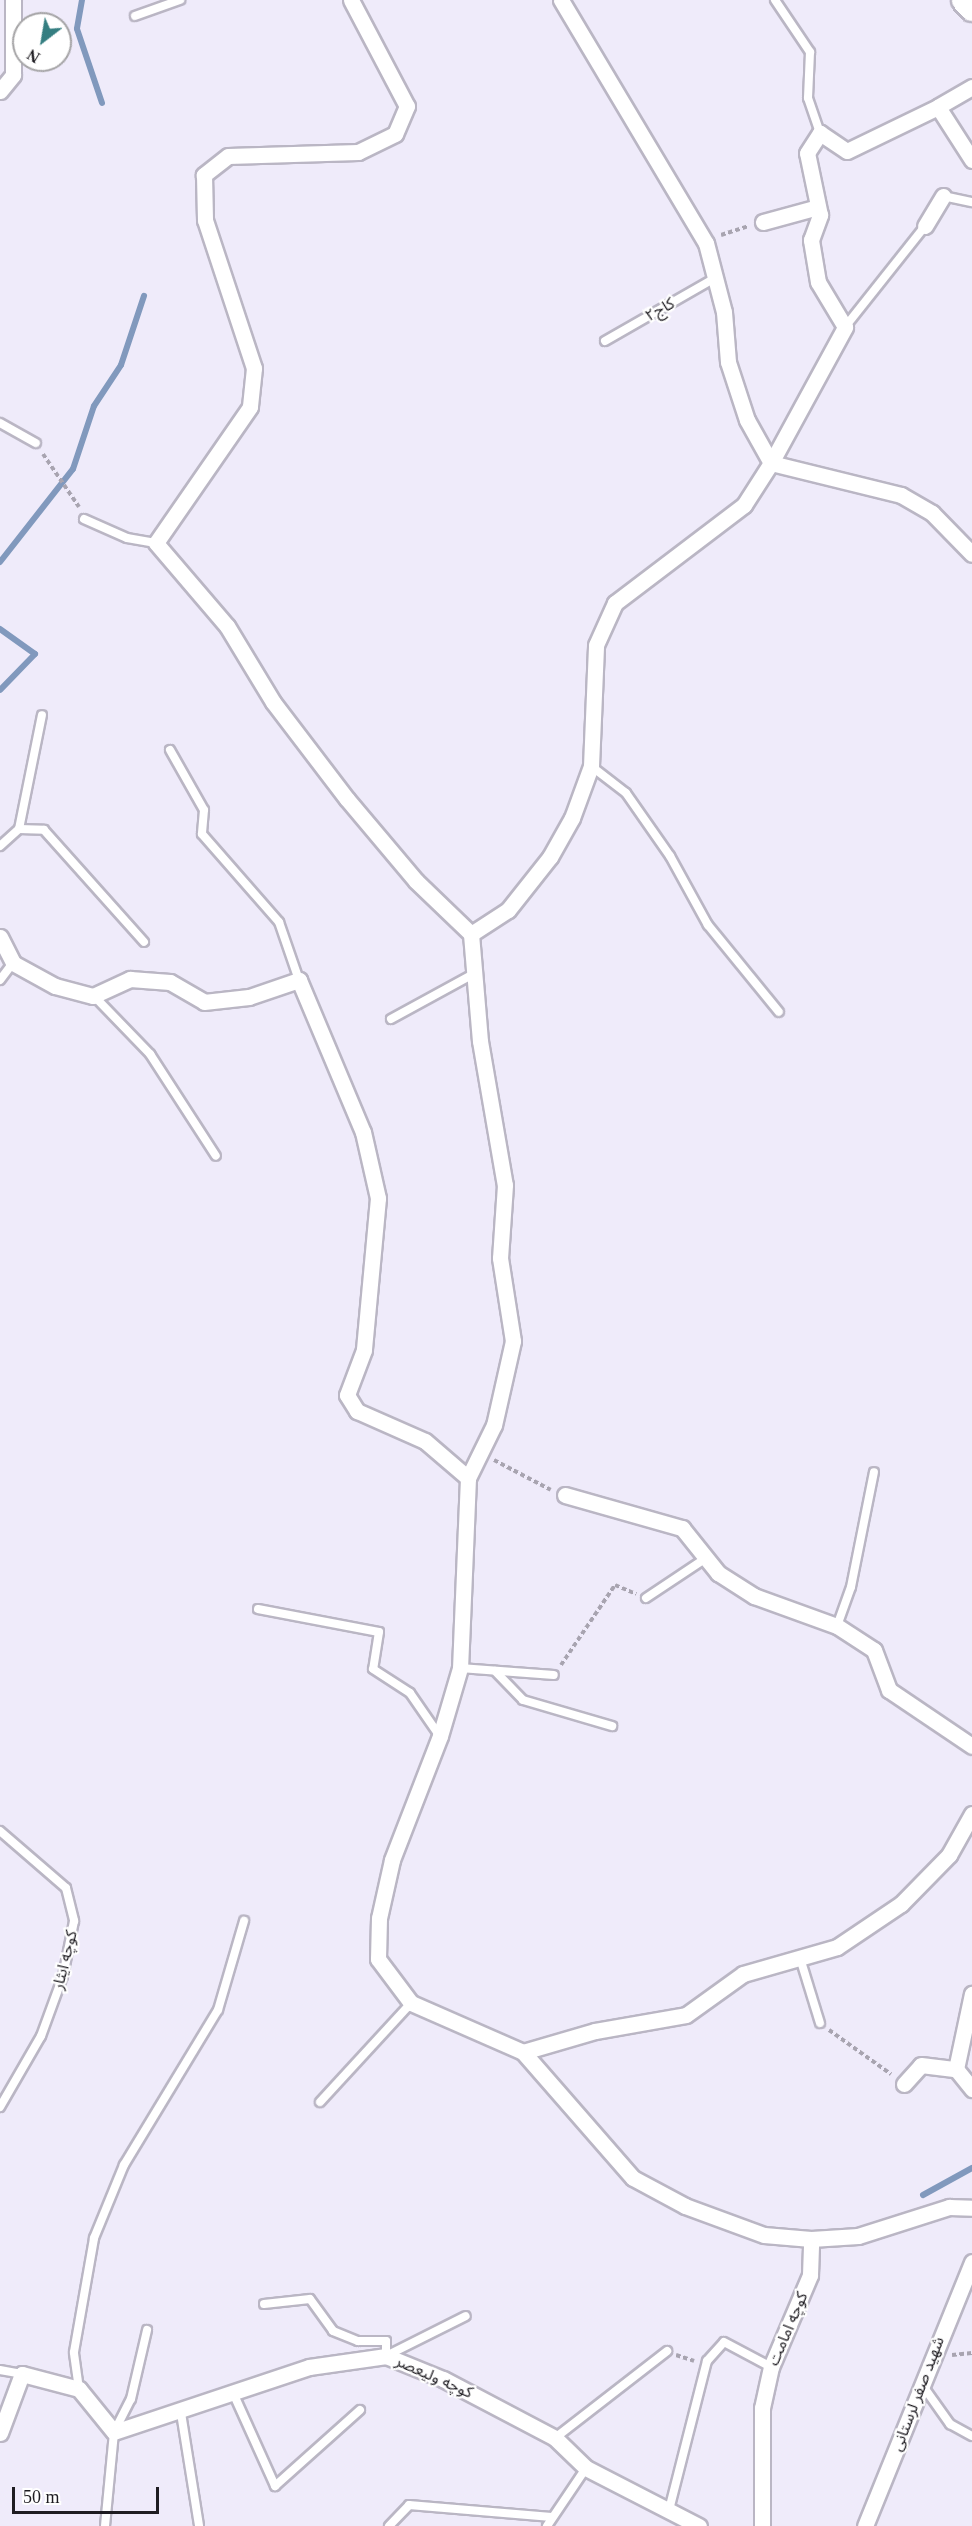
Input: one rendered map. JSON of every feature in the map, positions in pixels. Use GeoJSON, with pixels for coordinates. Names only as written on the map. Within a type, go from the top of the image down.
{"type":"FeatureCollection","features":[{"type":"Feature","properties":{"kind":"main road"},"geometry":{"type":"LineString","coordinates":[[964,0],[972,9]]}},
{"type":"Feature","properties":{"kind":"street"},"geometry":{"type":"LineString","coordinates":[[0,91],[13,75],[13,0]]}},
{"type":"Feature","properties":{"kind":"street"},"geometry":{"type":"LineString","coordinates":[[351,0],[407,106],[395,134],[358,152],[228,156],[204,175],[205,220],[254,368],[250,407],[156,543],[227,626],[273,702],[347,799],[416,881],[471,934],[480,1041],[506,1185],[500,1258],[513,1341],[494,1425],[468,1478],[460,1668],[440,1736],[392,1860],[379,1918],[378,1959],[411,2002],[466,2031],[523,2052],[633,2178],[685,2206],[764,2235],[812,2239],[858,2236],[949,2207],[972,2208]]}},
{"type":"Feature","properties":{"kind":"street"},"geometry":{"type":"LineString","coordinates":[[561,0],[705,240],[716,278],[728,362],[747,420],[771,463],[901,495],[932,513],[972,554]]}},
{"type":"Feature","properties":{"kind":"street"},"geometry":{"type":"LineString","coordinates":[[471,934],[508,910],[550,857],[591,766],[596,645],[615,603],[744,505],[771,463],[845,327],[818,282],[811,240],[818,207],[807,153],[820,134],[847,151],[938,107],[972,87]]}},
{"type":"Feature","properties":{"kind":"street"},"geometry":{"type":"LineString","coordinates":[[938,107],[972,160]]}},
{"type":"Feature","properties":{"kind":"street"},"geometry":{"type":"LineString","coordinates":[[925,226],[943,196]]}},
{"type":"Feature","properties":{"kind":"street"},"geometry":{"type":"LineString","coordinates":[[763,222],[818,207]]}},
{"type":"Feature","properties":{"kind":"street"},"geometry":{"type":"LineString","coordinates":[[0,937],[13,963],[55,986],[93,996],[130,979],[170,982],[204,1002],[249,997],[299,980],[363,1132],[378,1198],[364,1350],[348,1395],[357,1411],[425,1441],[468,1478]]}},
{"type":"Feature","properties":{"kind":"street"},"geometry":{"type":"LineString","coordinates":[[564,1495],[682,1528],[718,1573],[754,1596],[837,1626],[874,1650],[889,1689],[972,1746]]}},
{"type":"Feature","properties":{"kind":"street"},"geometry":{"type":"LineString","coordinates":[[523,2052],[595,2031],[686,2015],[743,1974],[837,1947],[901,1904],[949,1855],[972,1814]]}},
{"type":"Feature","properties":{"kind":"street"},"geometry":{"type":"LineString","coordinates":[[956,2068],[972,1994]]}},
{"type":"Feature","properties":{"kind":"street"},"geometry":{"type":"LineString","coordinates":[[904,2084],[921,2065],[956,2068],[972,2089]]}},
{"type":"Feature","properties":{"kind":"street","name":"کوچه امامت"},"geometry":{"type":"LineString","coordinates":[[762,2526],[766,2513],[762,2408],[771,2367],[810,2275],[812,2239]]}},
{"type":"Feature","properties":{"kind":"street","name":"شهید صفر لرستانی"},"geometry":{"type":"LineString","coordinates":[[865,2526],[972,2262]]}},
{"type":"Feature","properties":{"kind":"street","name":"کوچه ولیعصر"},"geometry":{"type":"LineString","coordinates":[[114,2432],[182,2413],[309,2367],[386,2356],[443,2379],[555,2438],[586,2469],[699,2526]]}},
{"type":"Feature","properties":{"kind":"street"},"geometry":{"type":"LineString","coordinates":[[0,2433],[22,2373],[79,2389],[114,2432]]}},
{"type":"Feature","properties":{"kind":"lane"},"geometry":{"type":"LineString","coordinates":[[135,16],[180,0]]}},
{"type":"Feature","properties":{"kind":"lane"},"geometry":{"type":"LineString","coordinates":[[775,0],[810,52],[808,98],[820,134]]}},
{"type":"Feature","properties":{"kind":"lane"},"geometry":{"type":"LineString","coordinates":[[943,196],[972,202]]}},
{"type":"Feature","properties":{"kind":"lane"},"geometry":{"type":"LineString","coordinates":[[845,327],[925,226]]}},
{"type":"Feature","properties":{"kind":"lane","name":"کاج۲"},"geometry":{"type":"LineString","coordinates":[[605,341],[716,278]]}},
{"type":"Feature","properties":{"kind":"lane"},"geometry":{"type":"LineString","coordinates":[[0,423],[36,443]]}},
{"type":"Feature","properties":{"kind":"lane"},"geometry":{"type":"LineString","coordinates":[[84,519],[127,538],[156,543]]}},
{"type":"Feature","properties":{"kind":"lane"},"geometry":{"type":"LineString","coordinates":[[0,846],[19,829],[42,715]]}},
{"type":"Feature","properties":{"kind":"lane"},"geometry":{"type":"LineString","coordinates":[[171,750],[204,810],[202,834],[279,922],[299,980]]}},
{"type":"Feature","properties":{"kind":"lane"},"geometry":{"type":"LineString","coordinates":[[591,766],[626,793],[670,856],[708,925],[778,1012]]}},
{"type":"Feature","properties":{"kind":"lane"},"geometry":{"type":"LineString","coordinates":[[19,829],[44,830],[144,942]]}},
{"type":"Feature","properties":{"kind":"lane"},"geometry":{"type":"LineString","coordinates":[[0,980],[13,963]]}},
{"type":"Feature","properties":{"kind":"lane"},"geometry":{"type":"LineString","coordinates":[[392,1019],[475,973]]}},
{"type":"Feature","properties":{"kind":"lane"},"geometry":{"type":"LineString","coordinates":[[93,996],[150,1054],[216,1156]]}},
{"type":"Feature","properties":{"kind":"lane"},"geometry":{"type":"LineString","coordinates":[[837,1626],[851,1587],[874,1472]]}},
{"type":"Feature","properties":{"kind":"lane"},"geometry":{"type":"LineString","coordinates":[[645,1598],[706,1558]]}},
{"type":"Feature","properties":{"kind":"lane"},"geometry":{"type":"LineString","coordinates":[[258,1609],[379,1632],[373,1669],[410,1693],[440,1736]]}},
{"type":"Feature","properties":{"kind":"lane"},"geometry":{"type":"LineString","coordinates":[[460,1668],[554,1675]]}},
{"type":"Feature","properties":{"kind":"lane"},"geometry":{"type":"LineString","coordinates":[[495,1671],[523,1700],[612,1726]]}},
{"type":"Feature","properties":{"kind":"lane","name":"کوچه ایثار"},"geometry":{"type":"LineString","coordinates":[[0,1831],[66,1888],[74,1921],[63,1976],[41,2036],[0,2107]]}},
{"type":"Feature","properties":{"kind":"lane"},"geometry":{"type":"LineString","coordinates":[[79,2389],[74,2352],[94,2238],[124,2165],[218,2010],[244,1921]]}},
{"type":"Feature","properties":{"kind":"lane"},"geometry":{"type":"LineString","coordinates":[[800,1958],[820,2023]]}},
{"type":"Feature","properties":{"kind":"lane"},"geometry":{"type":"LineString","coordinates":[[320,2102],[411,2002]]}},
{"type":"Feature","properties":{"kind":"lane"},"geometry":{"type":"LineString","coordinates":[[264,2304],[310,2299],[333,2331],[358,2341],[387,2341],[386,2356]]}},
{"type":"Feature","properties":{"kind":"lane"},"geometry":{"type":"LineString","coordinates":[[386,2356],[466,2316]]}},
{"type":"Feature","properties":{"kind":"lane"},"geometry":{"type":"LineString","coordinates":[[105,2526],[114,2432],[131,2399],[147,2330]]}},
{"type":"Feature","properties":{"kind":"lane"},"geometry":{"type":"LineString","coordinates":[[669,2510],[707,2361],[723,2342],[771,2367]]}},
{"type":"Feature","properties":{"kind":"lane"},"geometry":{"type":"LineString","coordinates":[[555,2438],[667,2351]]}},
{"type":"Feature","properties":{"kind":"lane"},"geometry":{"type":"LineString","coordinates":[[0,2370],[22,2373]]}},
{"type":"Feature","properties":{"kind":"lane"},"geometry":{"type":"LineString","coordinates":[[923,2386],[950,2424],[972,2436]]}},
{"type":"Feature","properties":{"kind":"lane"},"geometry":{"type":"LineString","coordinates":[[234,2395],[275,2486],[360,2410]]}},
{"type":"Feature","properties":{"kind":"lane"},"geometry":{"type":"LineString","coordinates":[[182,2413],[199,2526]]}},
{"type":"Feature","properties":{"kind":"lane"},"geometry":{"type":"LineString","coordinates":[[547,2526],[550,2517],[586,2469]]}},
{"type":"Feature","properties":{"kind":"lane"},"geometry":{"type":"LineString","coordinates":[[389,2526],[409,2505],[550,2517]]}},
{"type":"Feature","properties":{"kind":"path"},"geometry":{"type":"LineString","coordinates":[[705,240],[763,222]]}},
{"type":"Feature","properties":{"kind":"path"},"geometry":{"type":"LineString","coordinates":[[36,443],[69,488],[84,519]]}},
{"type":"Feature","properties":{"kind":"path"},"geometry":{"type":"LineString","coordinates":[[481,1452],[564,1495]]}},
{"type":"Feature","properties":{"kind":"path"},"geometry":{"type":"LineString","coordinates":[[554,1675],[615,1585],[645,1598]]}},
{"type":"Feature","properties":{"kind":"path"},"geometry":{"type":"LineString","coordinates":[[820,2023],[904,2084]]}},
{"type":"Feature","properties":{"kind":"path"},"geometry":{"type":"LineString","coordinates":[[667,2351],[688,2361],[707,2361]]}},
{"type":"Feature","properties":{"kind":"waterway"},"geometry":{"type":"LineString","coordinates":[[82,0],[77,29],[102,103]]}},
{"type":"Feature","properties":{"kind":"waterway"},"geometry":{"type":"LineString","coordinates":[[0,562],[73,469],[94,406],[121,365],[144,296]]}},
{"type":"Feature","properties":{"kind":"waterway"},"geometry":{"type":"LineString","coordinates":[[0,629],[35,654],[0,690]]}},
{"type":"Feature","properties":{"kind":"waterway"},"geometry":{"type":"LineString","coordinates":[[923,2195],[972,2168]]}}]}
